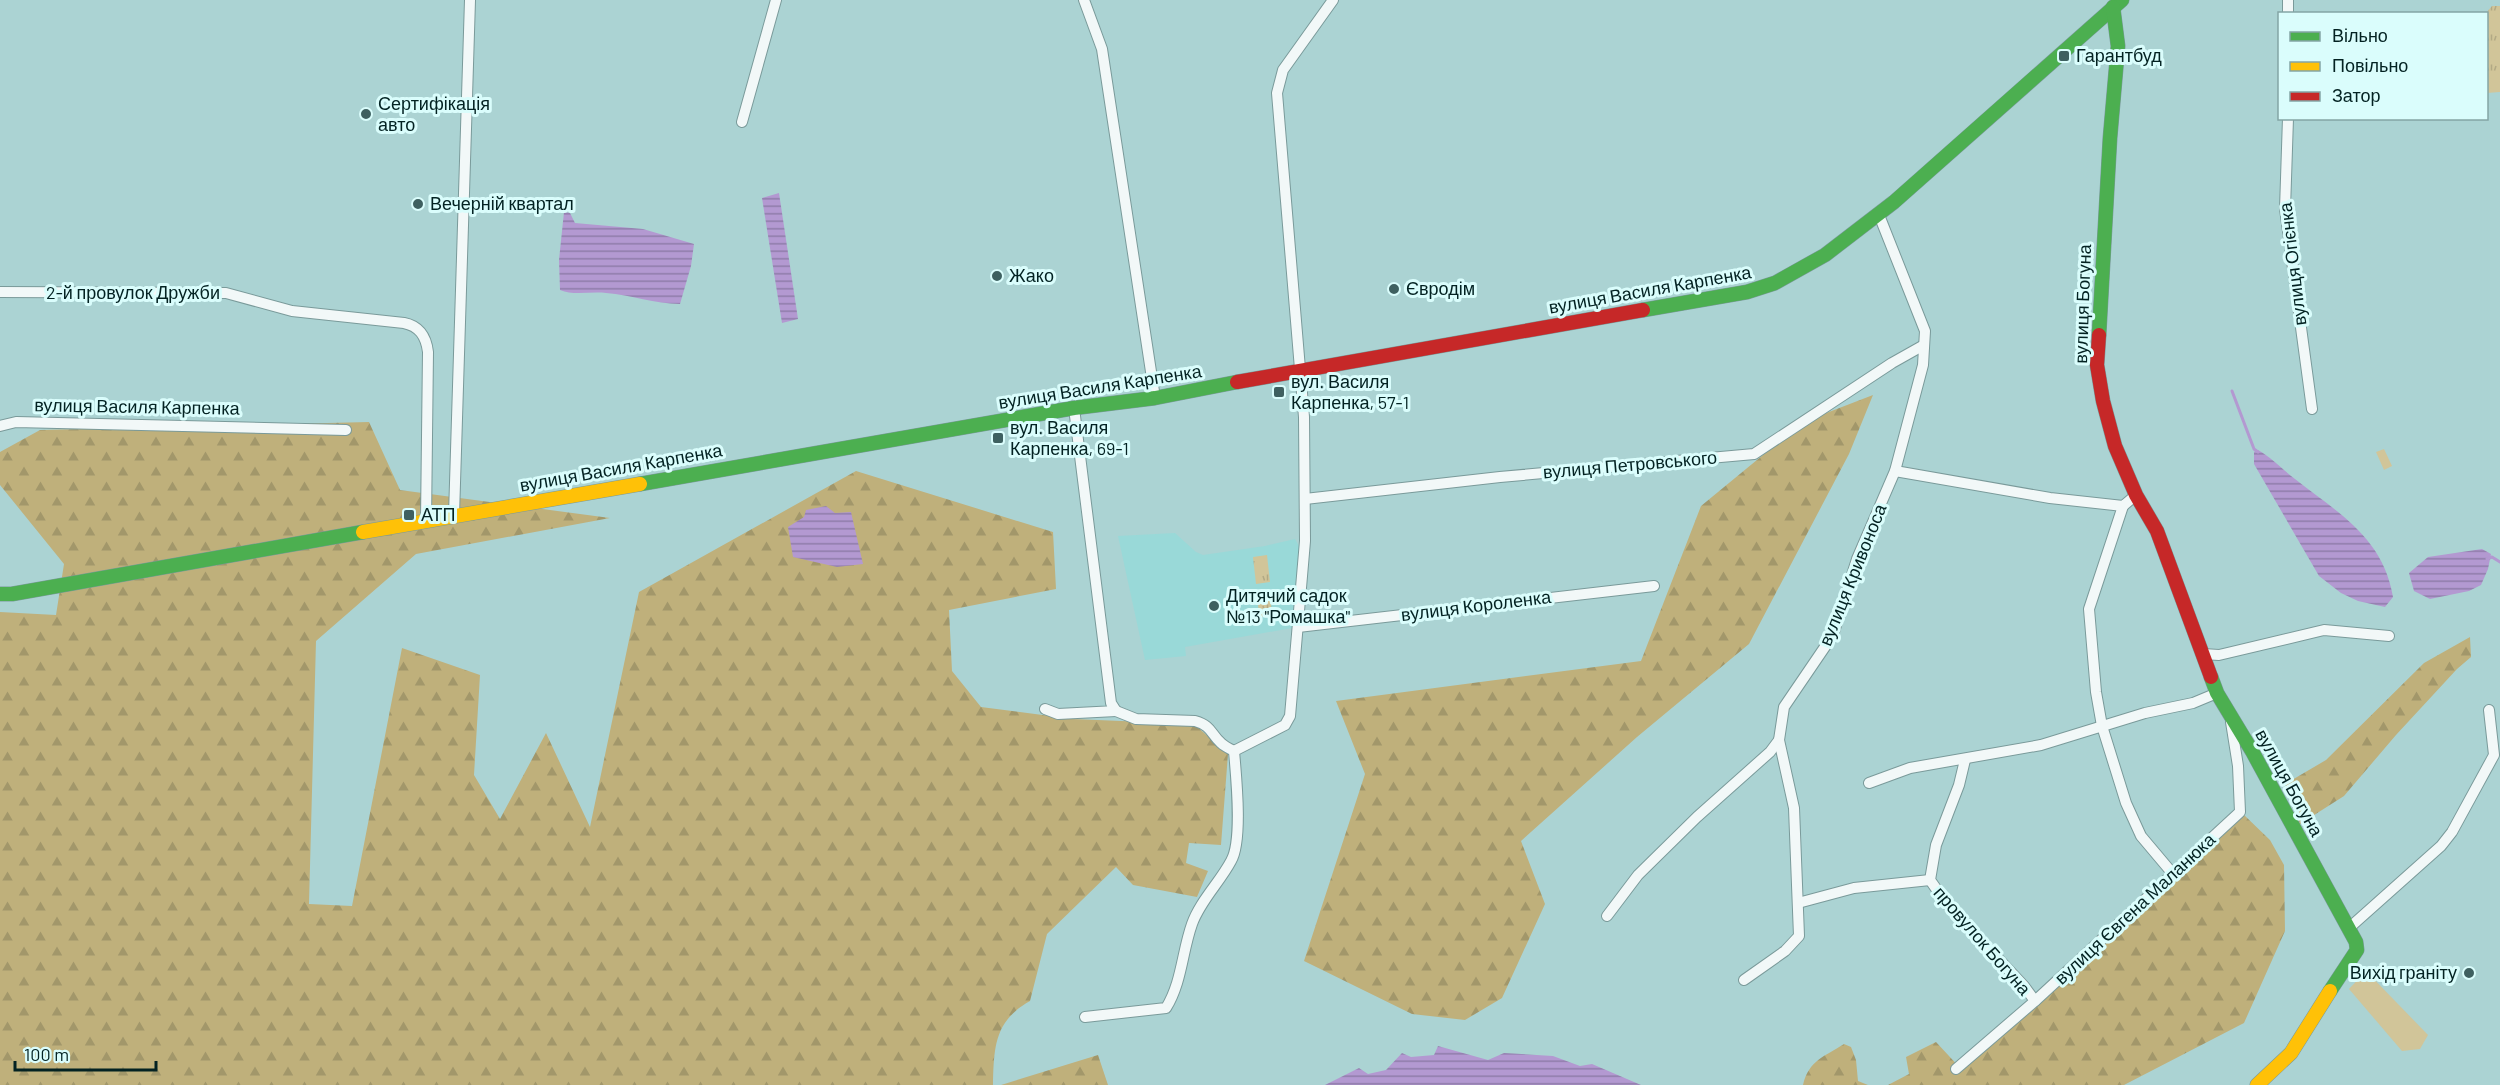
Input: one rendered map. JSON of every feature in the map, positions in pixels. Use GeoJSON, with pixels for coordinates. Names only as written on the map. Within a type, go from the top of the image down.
{"type":"FeatureCollection","features":[{"type":"Feature","properties":{"kind":"street"},"geometry":{"type":"LineString","coordinates":[[454,515],[470,0]]}},
{"type":"Feature","properties":{"kind":"street"},"geometry":{"type":"LineString","coordinates":[[742,122],[776,0]]}},
{"type":"Feature","properties":{"kind":"street"},"geometry":{"type":"LineString","coordinates":[[1084,0],[1102,49],[1155,398]]}},
{"type":"Feature","properties":{"kind":"street"},"geometry":{"type":"LineString","coordinates":[[1234,751],[1285,725],[1290,716],[1303,572],[1305,499],[1301,370],[1277,93],[1283,70],[1333,0]]}},
{"type":"Feature","properties":{"kind":"street","name":"вулиця Василя Карпенка"},"geometry":{"type":"LineString","coordinates":[[0,594],[12,594],[235,556],[454,515],[1074,408],[1155,398],[1301,370],[1747,292],[1774,285],[1820,261],[1879,215],[2118,4]]}},
{"type":"Feature","properties":{"kind":"street","name":"вулиця Богуна"},"geometry":{"type":"LineString","coordinates":[[2118,4],[2118,46],[2098,312],[2097,365],[2103,401],[2115,446],[2136,495],[2157,531],[2217,693],[2356,942],[2357,950],[2316,1013],[2304,1036],[2278,1069],[2257,1085]]}},
{"type":"Feature","properties":{"kind":"street","name":"вулиця Огієнка"},"geometry":{"type":"LineString","coordinates":[[2288,120],[2285,209],[2312,410]]}},
{"type":"Feature","properties":{"kind":"street","name":"вулиця Кривоноса"},"geometry":{"type":"LineString","coordinates":[[1744,980],[1785,951],[1799,936],[1794,808],[1779,740],[1784,707],[1788,698],[1804,681],[1833,635],[1857,560],[1895,471],[1923,365],[1925,331],[1879,215]]}},
{"type":"Feature","properties":{"kind":"street","name":"2-й провулок Дружби"},"geometry":{"type":"LineString","coordinates":[[0,292],[226,293],[292,311],[411,324],[420,331],[427,343],[426,520]]}},
{"type":"Feature","properties":{"kind":"street","name":"вулиця Петровського"},"geometry":{"type":"LineString","coordinates":[[1305,499],[1522,474],[1754,454],[1892,363],[1924,345]]}},
{"type":"Feature","properties":{"kind":"street"},"geometry":{"type":"LineString","coordinates":[[1074,408],[1111,703],[1116,711]]}},
{"type":"Feature","properties":{"kind":"street","name":"вулиця Василя Карпенка"},"geometry":{"type":"LineString","coordinates":[[0,426],[16,422],[346,430]]}},
{"type":"Feature","properties":{"kind":"street"},"geometry":{"type":"LineString","coordinates":[[1895,471],[2049,498],[2123,506]]}},
{"type":"Feature","properties":{"kind":"street"},"geometry":{"type":"LineString","coordinates":[[2136,495],[2123,506],[2089,609],[2096,692],[2102,726],[2126,803],[2141,836],[2173,874]]}},
{"type":"Feature","properties":{"kind":"street","name":"вулиця Короленка"},"geometry":{"type":"LineString","coordinates":[[1298,627],[1654,586]]}},
{"type":"Feature","properties":{"kind":"street"},"geometry":{"type":"LineString","coordinates":[[2203,654],[2219,655],[2324,630],[2389,636]]}},
{"type":"Feature","properties":{"kind":"street"},"geometry":{"type":"LineString","coordinates":[[1869,783],[1910,768],[2041,745],[2145,713],[2193,703],[2217,693]]}},
{"type":"Feature","properties":{"kind":"street"},"geometry":{"type":"LineString","coordinates":[[1045,709],[1058,714],[1116,711],[1136,719],[1196,721],[1205,724],[1214,732],[1220,743],[1234,751]]}},
{"type":"Feature","properties":{"kind":"street"},"geometry":{"type":"LineString","coordinates":[[2349,928],[2441,846],[2452,832],[2494,755],[2488,710]]}},
{"type":"Feature","properties":{"kind":"street","name":"вулиця Євгена Маланюка"},"geometry":{"type":"LineString","coordinates":[[1956,1069],[2035,1001],[2240,812],[2238,766],[2230,716]]}},
{"type":"Feature","properties":{"kind":"street"},"geometry":{"type":"LineString","coordinates":[[1607,916],[1638,875],[1697,817],[1770,752],[1779,740]]}},
{"type":"Feature","properties":{"kind":"street"},"geometry":{"type":"LineString","coordinates":[[1085,1017],[1166,1008],[1174,994],[1192,922],[1231,862],[1236,848],[1237,779],[1234,751]]}},
{"type":"Feature","properties":{"kind":"street","name":"провулок Богуна"},"geometry":{"type":"LineString","coordinates":[[1965,760],[1959,785],[1936,845],[1930,880],[1947,904],[2025,986],[2035,1001]]}},
{"type":"Feature","properties":{"kind":"street","name":"провулок Богуна"},"geometry":{"type":"LineString","coordinates":[[1798,903],[1854,888],[1930,880]]}},
{"type":"Feature","properties":{"kind":"shaded area"},"geometry":{"type":"Polygon","coordinates":[[[779,193],[798,319],[782,323],[762,198],[779,193]]]}},
{"type":"Feature","properties":{"kind":"shaded area"},"geometry":{"type":"Polygon","coordinates":[[[564,212],[570,213],[575,223],[643,229],[694,244],[691,266],[680,304],[661,303],[615,294],[571,293],[560,290],[559,260],[564,212]]]}},
{"type":"Feature","properties":{"kind":"shaded area"},"geometry":{"type":"Polygon","coordinates":[[[2258,450],[2342,515],[2369,542],[2388,576],[2393,597],[2385,607],[2358,601],[2341,593],[2319,576],[2254,464],[2254,452],[2258,450]]]}},
{"type":"Feature","properties":{"kind":"shaded area"},"geometry":{"type":"Polygon","coordinates":[[[826,506],[835,513],[851,512],[863,564],[837,567],[793,557],[788,527],[804,517],[806,510],[826,506]]]}},
{"type":"Feature","properties":{"kind":"shaded area","name":"Дитячий садок №13 \"Ромашка\""},"geometry":{"type":"Polygon","coordinates":[[[1175,533],[1196,552],[1203,555],[1295,539],[1300,548],[1292,628],[1185,647],[1186,656],[1145,660],[1118,536],[1175,533]]]}},
{"type":"Feature","properties":{"kind":"shaded area"},"geometry":{"type":"Polygon","coordinates":[[[2482,549],[2491,554],[2481,585],[2469,591],[2430,599],[2414,591],[2409,573],[2428,557],[2482,549]]]}},
{"type":"Feature","properties":{"kind":"shaded area"},"geometry":{"type":"Polygon","coordinates":[[[1438,1046],[1488,1060],[1504,1053],[1553,1056],[1580,1066],[1592,1064],[1641,1085],[1325,1085],[1359,1068],[1368,1074],[1386,1070],[1402,1053],[1411,1057],[1434,1055],[1438,1046]]]}},
{"type":"Feature","properties":{"kind":"green space"},"geometry":{"type":"Polygon","coordinates":[[[2492,6],[2500,6],[2500,92],[2488,93],[2487,12],[2492,6]]]}},
{"type":"Feature","properties":{"kind":"green space"},"geometry":{"type":"Polygon","coordinates":[[[1873,395],[1849,454],[1749,644],[1637,737],[1521,841],[1545,904],[1502,998],[1465,1020],[1412,1014],[1304,961],[1365,774],[1336,701],[1641,661],[1701,506],[1803,422],[1873,395]]]}},
{"type":"Feature","properties":{"kind":"green space"},"geometry":{"type":"Polygon","coordinates":[[[369,422],[400,490],[610,518],[416,554],[316,641],[309,904],[352,906],[402,648],[480,675],[474,775],[500,819],[546,733],[590,827],[639,592],[856,471],[1053,532],[1056,589],[949,610],[952,671],[981,707],[1073,719],[1194,724],[1228,754],[1221,845],[1189,843],[1186,863],[1208,871],[1197,897],[1133,885],[1116,867],[1047,934],[1030,1001],[1009,1017],[998,1037],[993,1085],[0,1085],[0,612],[56,615],[64,564],[0,485],[0,452],[40,430],[369,422]]]}},
{"type":"Feature","properties":{"kind":"green space"},"geometry":{"type":"Polygon","coordinates":[[[2384,449],[2392,466],[2384,470],[2376,452],[2384,449]]]}},
{"type":"Feature","properties":{"kind":"green space"},"geometry":{"type":"Polygon","coordinates":[[[1267,555],[1270,582],[1256,584],[1253,557],[1267,555]]]}},
{"type":"Feature","properties":{"kind":"green space"},"geometry":{"type":"Polygon","coordinates":[[[1270,590],[1272,616],[1259,617],[1257,591],[1270,590]]]}},
{"type":"Feature","properties":{"kind":"green space"},"geometry":{"type":"Polygon","coordinates":[[[2470,637],[2471,657],[2396,735],[2344,796],[2300,824],[2285,784],[2326,760],[2424,663],[2470,637]]]}},
{"type":"Feature","properties":{"kind":"green space"},"geometry":{"type":"Polygon","coordinates":[[[2243,814],[2270,840],[2284,865],[2285,931],[2244,1023],[2124,1085],[1888,1085],[1909,1074],[1906,1057],[1936,1042],[1962,1070],[2243,814]]]}},
{"type":"Feature","properties":{"kind":"green space"},"geometry":{"type":"Polygon","coordinates":[[[2366,971],[2428,1035],[2420,1049],[2402,1051],[2349,989],[2366,971]]]}},
{"type":"Feature","properties":{"kind":"green space"},"geometry":{"type":"Polygon","coordinates":[[[1844,1044],[1851,1047],[1856,1060],[1858,1081],[1868,1085],[1803,1085],[1813,1064],[1844,1044]]]}},
{"type":"Feature","properties":{"kind":"green space"},"geometry":{"type":"Polygon","coordinates":[[[1098,1055],[1108,1085],[1001,1085],[1098,1055]]]}},
{"type":"Feature","properties":{"kind":"waterway"},"geometry":{"type":"LineString","coordinates":[[2232,391],[2254,449],[2258,452]]}},
{"type":"Feature","properties":{"kind":"waterway"},"geometry":{"type":"LineString","coordinates":[[2487,559],[2492,557],[2500,562]]}},
{"type":"Feature","properties":{"kind":"traffic: fast"},"geometry":{"type":"LineString","coordinates":[[1643,310],[1747,292],[1775,283],[1825,255],[1894,202],[2122,0]]}},
{"type":"Feature","properties":{"kind":"traffic: fast"},"geometry":{"type":"LineString","coordinates":[[2099,335],[2110,138],[2118,46],[2113,7]]}},
{"type":"Feature","properties":{"kind":"traffic: fast"},"geometry":{"type":"LineString","coordinates":[[640,484],[1074,408],[1155,398],[1237,382]]}},
{"type":"Feature","properties":{"kind":"traffic: fast"},"geometry":{"type":"LineString","coordinates":[[0,594],[12,594],[363,532]]}},
{"type":"Feature","properties":{"kind":"traffic: fast"},"geometry":{"type":"LineString","coordinates":[[2211,677],[2217,693],[2252,751],[2356,942],[2357,950],[2330,991]]}},
{"type":"Feature","properties":{"kind":"traffic: slow"},"geometry":{"type":"LineString","coordinates":[[363,532],[640,484]]}},
{"type":"Feature","properties":{"kind":"traffic: slow"},"geometry":{"type":"LineString","coordinates":[[2257,1085],[2291,1053],[2330,991]]}},
{"type":"Feature","properties":{"kind":"traffic: jam"},"geometry":{"type":"LineString","coordinates":[[1237,382],[1643,310]]}},
{"type":"Feature","properties":{"kind":"traffic: jam"},"geometry":{"type":"LineString","coordinates":[[2099,335],[2097,365],[2103,401],[2115,446],[2136,495],[2157,531],[2211,677]]}},
{"type":"Feature","properties":{"kind":"place","name":"Гарантбуд"},"geometry":{"type":"Point","coordinates":[2064,56]}},
{"type":"Feature","properties":{"kind":"place","name":"Сертифікація авто"},"geometry":{"type":"Point","coordinates":[366,114]}},
{"type":"Feature","properties":{"kind":"place","name":"Вечерній квартал"},"geometry":{"type":"Point","coordinates":[418,204]}},
{"type":"Feature","properties":{"kind":"place","name":"Жако"},"geometry":{"type":"Point","coordinates":[997,276]}},
{"type":"Feature","properties":{"kind":"place","name":"Євродім"},"geometry":{"type":"Point","coordinates":[1394,289]}},
{"type":"Feature","properties":{"kind":"place","name":"вул. Василя Карпенка, 57-1"},"geometry":{"type":"Point","coordinates":[1279,392]}},
{"type":"Feature","properties":{"kind":"place","name":"вул. Василя Карпенка, 69-1"},"geometry":{"type":"Point","coordinates":[998,438]}},
{"type":"Feature","properties":{"kind":"place","name":"АТП"},"geometry":{"type":"Point","coordinates":[409,515]}},
{"type":"Feature","properties":{"kind":"place","name":"Дитячий садок №13 \"Ромашка\""},"geometry":{"type":"Point","coordinates":[1214,606]}},
{"type":"Feature","properties":{"kind":"place","name":"Вихід граніту"},"geometry":{"type":"Point","coordinates":[2469,973]}}]}
